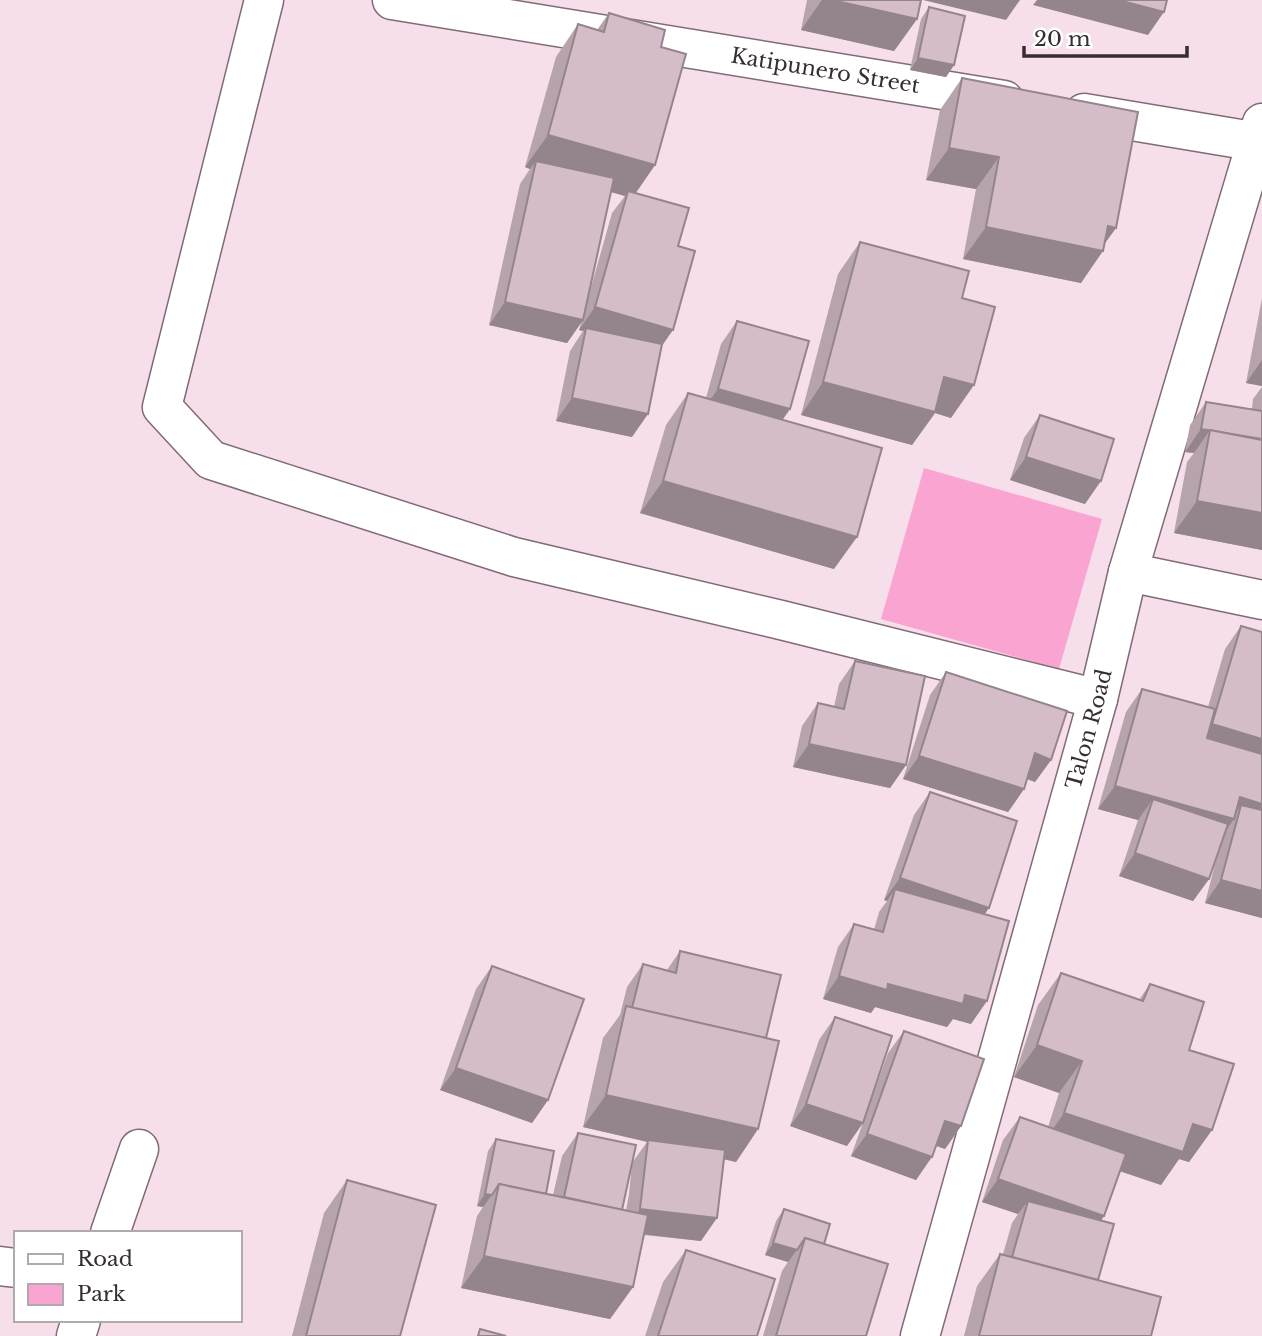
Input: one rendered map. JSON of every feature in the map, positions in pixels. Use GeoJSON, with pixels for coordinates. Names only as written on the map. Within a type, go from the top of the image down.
{"type":"FeatureCollection","features":[{"type":"Feature","properties":{"kind":"street"},"geometry":{"type":"LineString","coordinates":[[264,0],[162,407],[211,460],[514,557],[1098,699]]}},
{"type":"Feature","properties":{"kind":"street","name":"Katipunero Street"},"geometry":{"type":"LineString","coordinates":[[391,0],[1045,107],[1260,132]]}},
{"type":"Feature","properties":{"kind":"street","name":"Talon Road"},"geometry":{"type":"LineString","coordinates":[[920,1336],[1098,699],[1128,572],[1260,132]]}},
{"type":"Feature","properties":{"kind":"street"},"geometry":{"type":"LineString","coordinates":[[1128,572],[1262,600]]}},
{"type":"Feature","properties":{"kind":"street"},"geometry":{"type":"LineString","coordinates":[[111,1231],[139,1149]]}},
{"type":"Feature","properties":{"kind":"green space"},"geometry":{"type":"Polygon","coordinates":[[[924,468],[1102,519],[1059,669],[881,619],[924,468]]]}},
{"type":"Feature","properties":{"kind":"building"},"geometry":{"type":"Polygon","coordinates":[[[832,0],[921,0],[917,19],[832,0]]]}},
{"type":"Feature","properties":{"kind":"building"},"geometry":{"type":"Polygon","coordinates":[[[1118,0],[1167,0],[1164,12],[1118,0]]]}},
{"type":"Feature","properties":{"kind":"building"},"geometry":{"type":"Polygon","coordinates":[[[929,7],[965,16],[954,65],[918,58],[929,7]]]}},
{"type":"Feature","properties":{"kind":"building"},"geometry":{"type":"Polygon","coordinates":[[[609,13],[665,30],[661,47],[686,54],[655,165],[548,135],[578,24],[604,32],[609,13]]]}},
{"type":"Feature","properties":{"kind":"building"},"geometry":{"type":"Polygon","coordinates":[[[962,78],[1138,112],[1116,228],[1108,226],[1103,251],[986,227],[999,157],[949,148],[962,78]]]}},
{"type":"Feature","properties":{"kind":"building"},"geometry":{"type":"Polygon","coordinates":[[[536,161],[614,178],[583,320],[505,302],[536,161]]]}},
{"type":"Feature","properties":{"kind":"building"},"geometry":{"type":"Polygon","coordinates":[[[628,191],[689,208],[678,246],[695,251],[673,330],[595,307],[628,191]]]}},
{"type":"Feature","properties":{"kind":"building"},"geometry":{"type":"Polygon","coordinates":[[[860,242],[969,271],[962,298],[995,307],[974,385],[944,377],[935,412],[823,382],[860,242]]]}},
{"type":"Feature","properties":{"kind":"building"},"geometry":{"type":"Polygon","coordinates":[[[737,321],[809,341],[790,409],[718,389],[737,321]]]}},
{"type":"Feature","properties":{"kind":"building"},"geometry":{"type":"Polygon","coordinates":[[[586,328],[662,344],[648,414],[572,398],[586,328]]]}},
{"type":"Feature","properties":{"kind":"building"},"geometry":{"type":"Polygon","coordinates":[[[688,393],[882,448],[857,537],[663,481],[688,393]]]}},
{"type":"Feature","properties":{"kind":"building"},"geometry":{"type":"Polygon","coordinates":[[[1206,402],[1262,411],[1262,439],[1201,429],[1206,402]]]}},
{"type":"Feature","properties":{"kind":"building"},"geometry":{"type":"Polygon","coordinates":[[[1040,415],[1114,439],[1101,481],[1026,457],[1040,415]]]}},
{"type":"Feature","properties":{"kind":"building"},"geometry":{"type":"Polygon","coordinates":[[[1210,430],[1262,440],[1262,513],[1197,501],[1210,430]]]}},
{"type":"Feature","properties":{"kind":"building"},"geometry":{"type":"Polygon","coordinates":[[[1241,626],[1262,632],[1262,739],[1212,724],[1241,626]]]}},
{"type":"Feature","properties":{"kind":"building"},"geometry":{"type":"Polygon","coordinates":[[[855,661],[925,676],[906,765],[809,744],[818,703],[844,709],[855,661]]]}},
{"type":"Feature","properties":{"kind":"building"},"geometry":{"type":"Polygon","coordinates":[[[946,672],[1067,711],[1051,760],[1035,753],[1024,789],[919,756],[946,672]]]}},
{"type":"Feature","properties":{"kind":"building"},"geometry":{"type":"Polygon","coordinates":[[[1142,689],[1215,709],[1207,738],[1262,754],[1262,804],[1240,797],[1234,819],[1115,786],[1142,689]]]}},
{"type":"Feature","properties":{"kind":"building"},"geometry":{"type":"Polygon","coordinates":[[[930,792],[1017,821],[989,908],[900,878],[930,792]]]}},
{"type":"Feature","properties":{"kind":"building"},"geometry":{"type":"Polygon","coordinates":[[[1153,799],[1228,824],[1209,879],[1135,853],[1153,799]]]}},
{"type":"Feature","properties":{"kind":"building"},"geometry":{"type":"Polygon","coordinates":[[[1241,805],[1262,810],[1262,891],[1221,880],[1241,805]]]}},
{"type":"Feature","properties":{"kind":"building"},"geometry":{"type":"Polygon","coordinates":[[[895,889],[1009,921],[987,1001],[965,995],[963,1004],[888,984],[887,990],[839,976],[854,924],[883,932],[895,889]]]}},
{"type":"Feature","properties":{"kind":"building"},"geometry":{"type":"Polygon","coordinates":[[[680,951],[781,975],[766,1038],[632,1008],[643,964],[676,973],[680,951]]]}},
{"type":"Feature","properties":{"kind":"building"},"geometry":{"type":"Polygon","coordinates":[[[492,966],[584,999],[548,1100],[456,1068],[492,966]]]}},
{"type":"Feature","properties":{"kind":"building"},"geometry":{"type":"Polygon","coordinates":[[[1061,973],[1143,1001],[1150,984],[1204,1002],[1189,1050],[1234,1064],[1212,1130],[1193,1124],[1183,1152],[1064,1113],[1082,1061],[1037,1045],[1061,973]]]}},
{"type":"Feature","properties":{"kind":"building"},"geometry":{"type":"Polygon","coordinates":[[[626,1006],[779,1041],[758,1129],[606,1095],[626,1006]]]}},
{"type":"Feature","properties":{"kind":"building"},"geometry":{"type":"Polygon","coordinates":[[[835,1017],[892,1036],[863,1123],[806,1104],[835,1017]]]}},
{"type":"Feature","properties":{"kind":"building"},"geometry":{"type":"Polygon","coordinates":[[[904,1031],[984,1059],[961,1126],[945,1121],[932,1157],[867,1134],[904,1031]]]}},
{"type":"Feature","properties":{"kind":"building"},"geometry":{"type":"Polygon","coordinates":[[[1020,1117],[1126,1154],[1104,1216],[998,1179],[1020,1117]]]}},
{"type":"Feature","properties":{"kind":"building"},"geometry":{"type":"Polygon","coordinates":[[[578,1133],[636,1145],[622,1210],[564,1197],[578,1133]]]}},
{"type":"Feature","properties":{"kind":"building"},"geometry":{"type":"Polygon","coordinates":[[[496,1139],[554,1151],[546,1194],[499,1184],[492,1195],[485,1194],[496,1139]]]}},
{"type":"Feature","properties":{"kind":"building"},"geometry":{"type":"Polygon","coordinates":[[[648,1140],[725,1150],[717,1218],[640,1209],[648,1140]]]}},
{"type":"Feature","properties":{"kind":"building"},"geometry":{"type":"Polygon","coordinates":[[[347,1180],[436,1205],[400,1336],[306,1336],[347,1180]]]}},
{"type":"Feature","properties":{"kind":"building"},"geometry":{"type":"Polygon","coordinates":[[[499,1184],[648,1215],[633,1287],[484,1256],[499,1184]]]}},
{"type":"Feature","properties":{"kind":"building"},"geometry":{"type":"Polygon","coordinates":[[[1028,1201],[1114,1224],[1098,1280],[1012,1257],[1028,1201]]]}},
{"type":"Feature","properties":{"kind":"building"},"geometry":{"type":"Polygon","coordinates":[[[784,1209],[830,1224],[824,1244],[805,1238],[797,1250],[773,1243],[784,1209]]]}},
{"type":"Feature","properties":{"kind":"building"},"geometry":{"type":"Polygon","coordinates":[[[805,1238],[888,1264],[866,1336],[776,1336],[805,1238]]]}},
{"type":"Feature","properties":{"kind":"building"},"geometry":{"type":"Polygon","coordinates":[[[686,1250],[775,1279],[757,1336],[658,1336],[686,1250]]]}},
{"type":"Feature","properties":{"kind":"building"},"geometry":{"type":"Polygon","coordinates":[[[1000,1254],[1161,1297],[1151,1336],[979,1336],[1000,1254]]]}},
{"type":"Feature","properties":{"kind":"building"},"geometry":{"type":"Polygon","coordinates":[[[480,1329],[506,1336],[478,1336],[480,1329]]]}}]}
